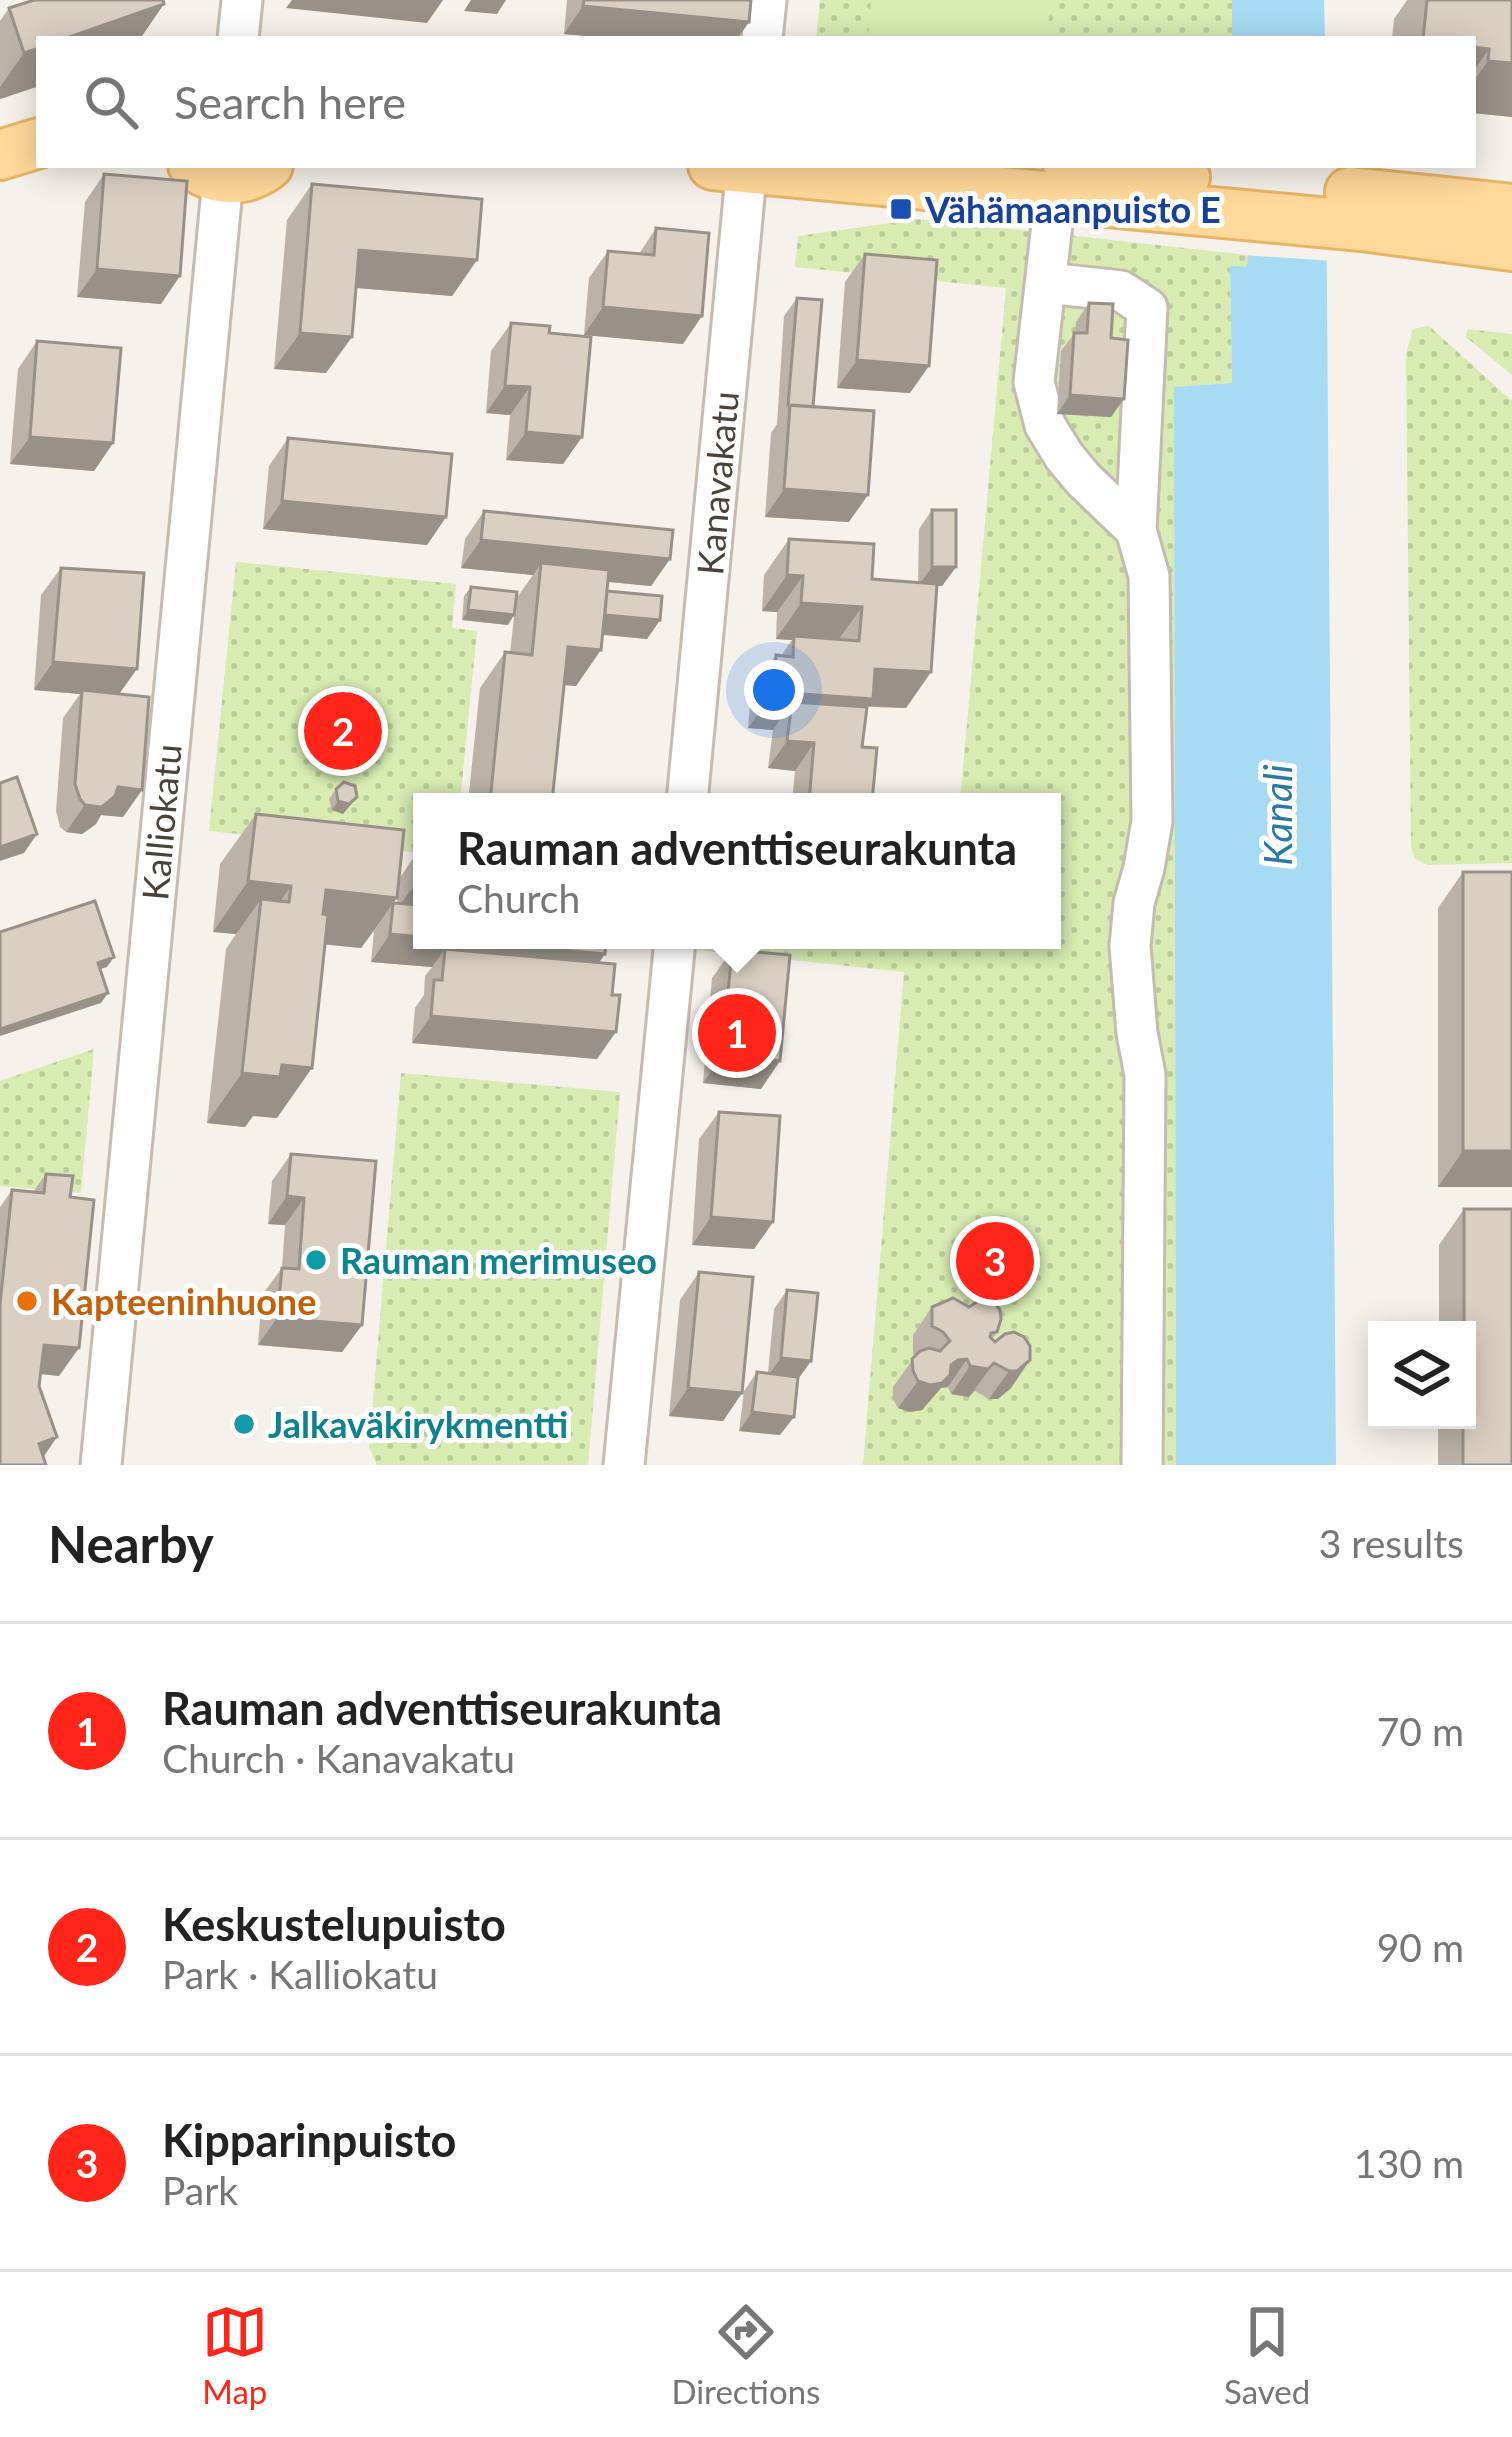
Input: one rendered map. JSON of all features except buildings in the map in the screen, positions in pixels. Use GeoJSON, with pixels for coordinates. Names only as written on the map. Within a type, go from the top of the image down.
{"type":"FeatureCollection","features":[{"type":"Feature","properties":{"kind":"main road"},"geometry":{"type":"LineString","coordinates":[[0,155],[36,144]]}},
{"type":"Feature","properties":{"kind":"main road"},"geometry":{"type":"LineString","coordinates":[[777,168],[1061,182],[1341,207],[1512,209]]}},
{"type":"Feature","properties":{"kind":"main road"},"geometry":{"type":"LineString","coordinates":[[1341,207],[1512,246]]}},
{"type":"Feature","properties":{"kind":"street"},"geometry":{"type":"LineString","coordinates":[[238,36],[242,0]]}},
{"type":"Feature","properties":{"kind":"street"},"geometry":{"type":"LineString","coordinates":[[762,36],[766,0]]}},
{"type":"Feature","properties":{"kind":"street","name":"Kanavakatu"},"geometry":{"type":"LineString","coordinates":[[688,793],[736,168]]}},
{"type":"Feature","properties":{"kind":"street","name":"Kalliokatu"},"geometry":{"type":"LineString","coordinates":[[101,1465],[228,170]]}},
{"type":"Feature","properties":{"kind":"street"},"geometry":{"type":"LineString","coordinates":[[1061,182],[1034,382],[1045,425],[1064,456],[1136,530]]}},
{"type":"Feature","properties":{"kind":"street"},"geometry":{"type":"LineString","coordinates":[[1047,283],[1121,291],[1147,308],[1136,530],[1148,576],[1152,821],[1133,903],[1130,946],[1145,1075],[1142,1465]]}},
{"type":"Feature","properties":{"kind":"street"},"geometry":{"type":"LineString","coordinates":[[624,1465],[674,949]]}},
{"type":"Feature","properties":{"kind":"green space"},"geometry":{"type":"Polygon","coordinates":[[[820,0],[1232,0],[1232,36],[816,36],[820,0]]]}},
{"type":"Feature","properties":{"kind":"green space"},"geometry":{"type":"Polygon","coordinates":[[[871,0],[1051,0],[1047,36],[868,36],[871,0]]]}},
{"type":"Feature","properties":{"kind":"green space"},"geometry":{"type":"Polygon","coordinates":[[[919,219],[1248,255],[1247,267],[1230,267],[1232,383],[1174,387],[1176,1465],[863,1465],[904,972],[698,950],[1061,949],[1061,793],[961,793],[1006,288],[795,267],[798,236],[919,219]]]}},
{"type":"Feature","properties":{"kind":"green space"},"geometry":{"type":"Polygon","coordinates":[[[1429,326],[1512,401],[1512,863],[1428,865],[1415,859],[1411,847],[1406,354],[1413,329],[1429,326]]]}},
{"type":"Feature","properties":{"kind":"green space"},"geometry":{"type":"Polygon","coordinates":[[[1467,329],[1512,334],[1512,375],[1466,337],[1467,329]]]}},
{"type":"Feature","properties":{"kind":"green space"},"geometry":{"type":"Polygon","coordinates":[[[236,562],[456,584],[452,628],[477,631],[461,793],[413,793],[413,852],[209,831],[236,562]]]}},
{"type":"Feature","properties":{"kind":"green space"},"geometry":{"type":"Polygon","coordinates":[[[94,1049],[81,1193],[0,1186],[0,1081],[94,1049]]]}},
{"type":"Feature","properties":{"kind":"green space"},"geometry":{"type":"Polygon","coordinates":[[[401,1073],[620,1092],[588,1465],[377,1465],[369,1447],[401,1073]]]}},
{"type":"Feature","properties":{"kind":"water"},"geometry":{"type":"Polygon","coordinates":[[[1232,0],[1324,0],[1325,36],[1232,36],[1232,0]]]}},
{"type":"Feature","properties":{"kind":"water","name":"Kanali"},"geometry":{"type":"Polygon","coordinates":[[[1237,168],[1326,168],[1336,1465],[1176,1465],[1174,387],[1232,383],[1230,266],[1247,267],[1237,168]]]}},
{"type":"Feature","properties":{"kind":"pier"},"geometry":{"type":"Polygon","coordinates":[[[1231,168],[1332,168],[1334,261],[1242,255],[1231,168]]]}},
{"type":"Feature","properties":{"kind":"place","name":"Vähämaanpuisto E"},"geometry":{"type":"Point","coordinates":[901,209]}},
{"type":"Feature","properties":{"kind":"place","name":"Keskustelupuisto"},"geometry":{"type":"Point","coordinates":[343,731]}},
{"type":"Feature","properties":{"kind":"place","name":"Rauman adventtiseurakunta"},"geometry":{"type":"Point","coordinates":[737,1033]}},
{"type":"Feature","properties":{"kind":"place","name":"Rauman merimuseo"},"geometry":{"type":"Point","coordinates":[316,1260]}},
{"type":"Feature","properties":{"kind":"place","name":"Kipparinpuisto"},"geometry":{"type":"Point","coordinates":[995,1261]}},
{"type":"Feature","properties":{"kind":"place","name":"Kapteeninhuone"},"geometry":{"type":"Point","coordinates":[27,1301]}},
{"type":"Feature","properties":{"kind":"place","name":"Jalkaväkirykmentti"},"geometry":{"type":"Point","coordinates":[244,1424]}}]}
